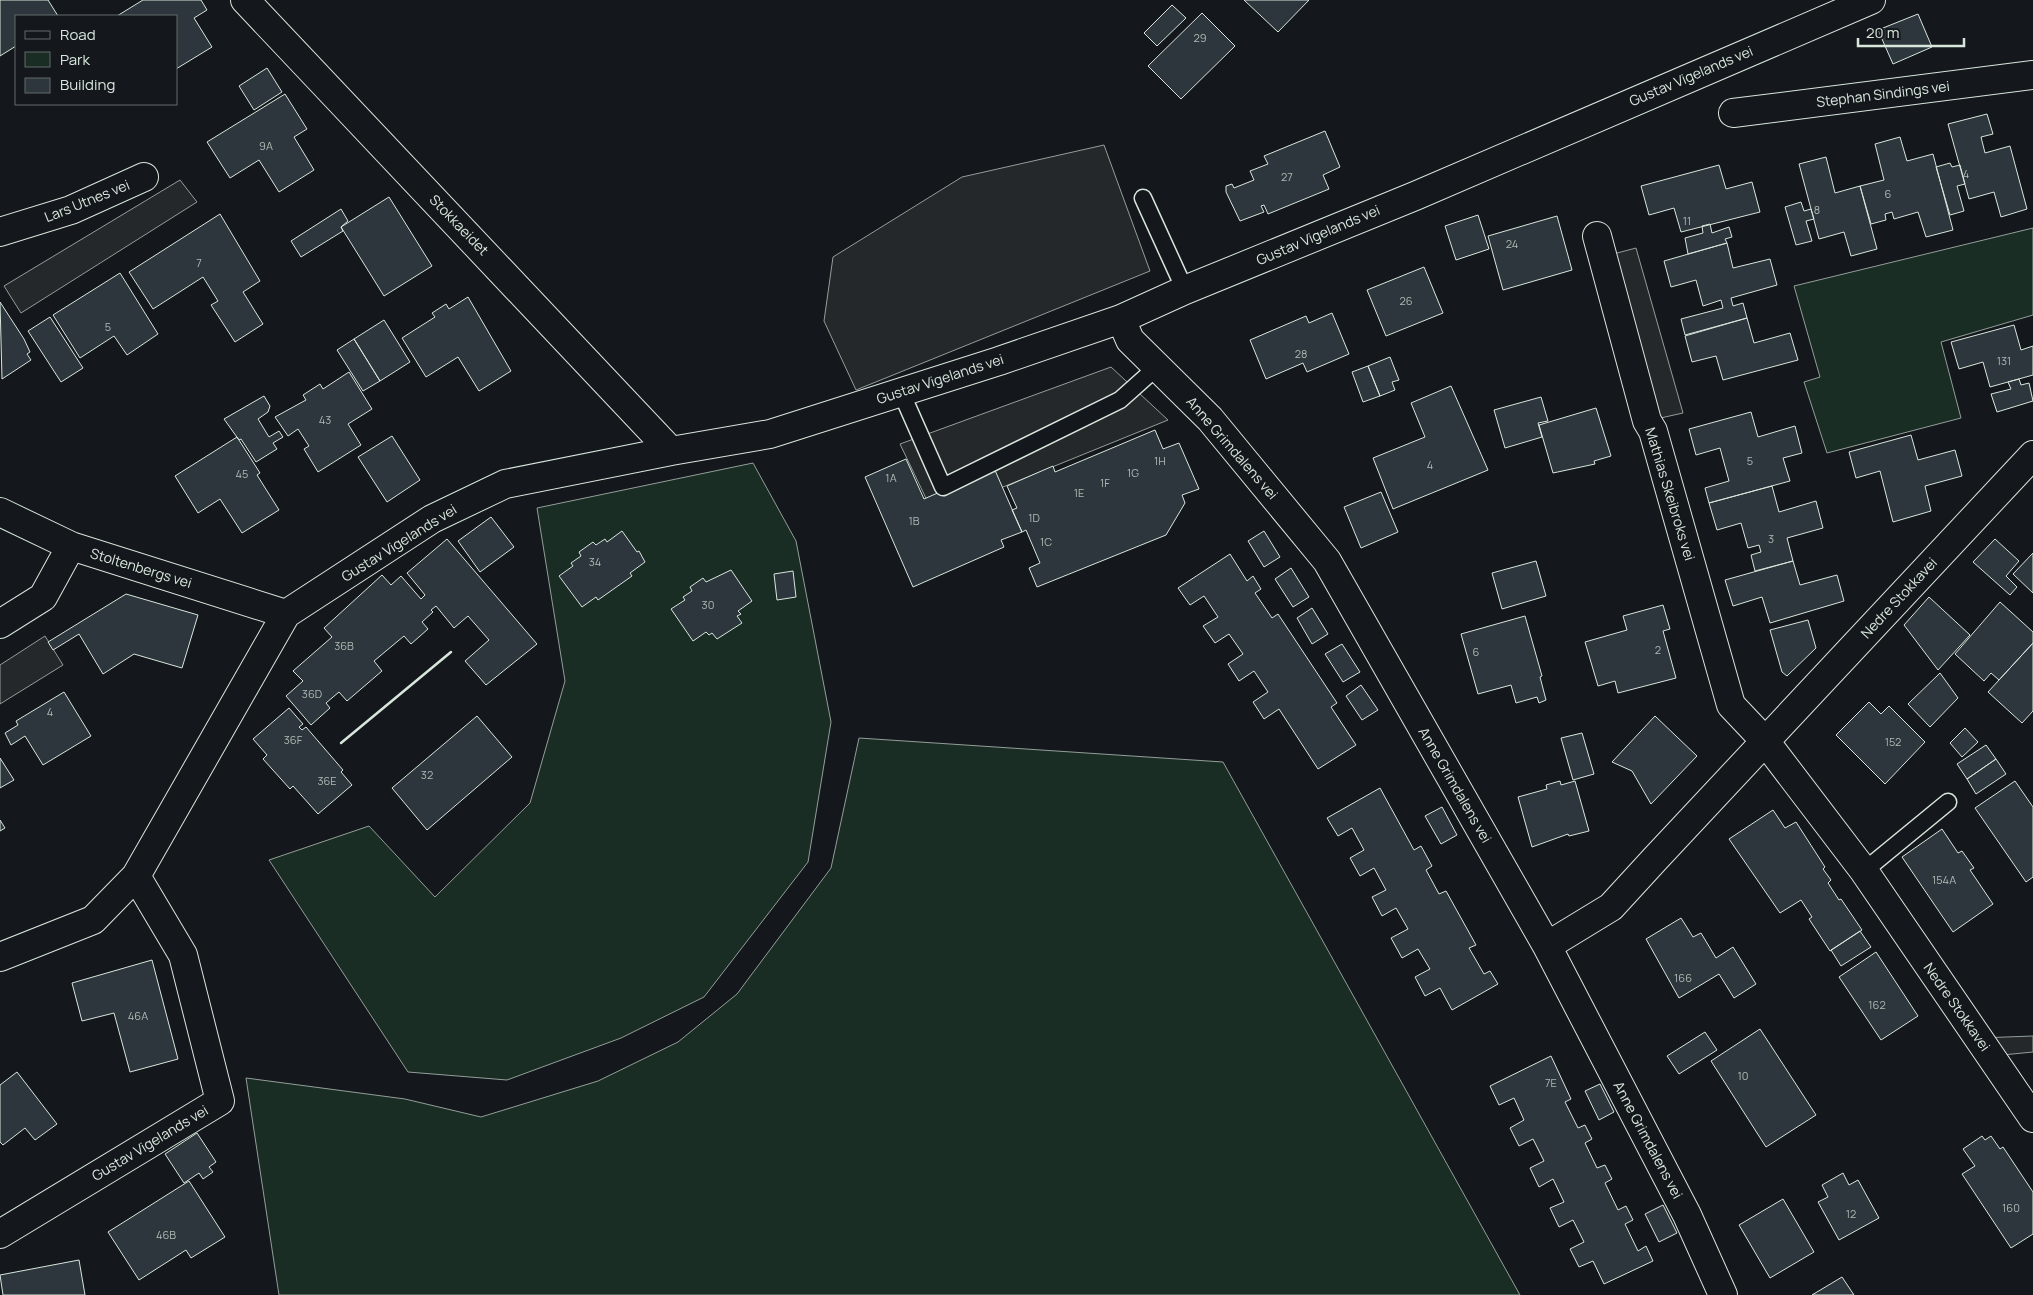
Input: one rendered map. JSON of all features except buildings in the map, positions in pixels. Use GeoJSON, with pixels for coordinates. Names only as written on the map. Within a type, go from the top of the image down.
{"type":"FeatureCollection","features":[{"type":"Feature","properties":{"kind":"street","name":"Stokkaeidet"},"geometry":{"type":"LineString","coordinates":[[245,0],[672,451]]}},
{"type":"Feature","properties":{"kind":"street","name":"Gustav Vigelands vei"},"geometry":{"type":"LineString","coordinates":[[0,956],[93,920],[136,876],[286,614],[432,519],[505,484],[770,434],[1121,319],[1185,290],[1415,196],[1871,0]]}},
{"type":"Feature","properties":{"kind":"street","name":"Stephan Sindings vei"},"geometry":{"type":"LineString","coordinates":[[1733,113],[2033,75]]}},
{"type":"Feature","properties":{"kind":"street","name":"Lars Utnes vei"},"geometry":{"type":"LineString","coordinates":[[0,232],[70,210],[144,178]]}},
{"type":"Feature","properties":{"kind":"street","name":"Mathias Skeibroks vei"},"geometry":{"type":"LineString","coordinates":[[1597,236],[1647,421],[1653,432],[1731,705],[1766,741]]}},
{"type":"Feature","properties":{"kind":"street","name":"Anne Grimdalens vei"},"geometry":{"type":"LineString","coordinates":[[1121,319],[1130,340],[1210,419],[1327,562],[1547,946],[1687,1214],[1723,1295]]}},
{"type":"Feature","properties":{"kind":"street","name":"Nedre Stokkavei"},"geometry":{"type":"LineString","coordinates":[[1547,946],[1611,907],[1626,893],[2033,455]]}},
{"type":"Feature","properties":{"kind":"street","name":"Stoltenbergs vei"},"geometry":{"type":"LineString","coordinates":[[0,512],[72,546],[286,614]]}},
{"type":"Feature","properties":{"kind":"street"},"geometry":{"type":"LineString","coordinates":[[0,624],[43,597],[72,546]]}},
{"type":"Feature","properties":{"kind":"street","name":"Nedre Stokkavei"},"geometry":{"type":"LineString","coordinates":[[1766,741],[1864,871],[2033,1118]]}},
{"type":"Feature","properties":{"kind":"street","name":"Gustav Vigelands vei"},"geometry":{"type":"LineString","coordinates":[[0,1234],[220,1101],[183,955],[136,876]]}},
{"type":"Feature","properties":{"kind":"lane"},"geometry":{"type":"LineString","coordinates":[[1143,198],[1185,290]]}},
{"type":"Feature","properties":{"kind":"lane"},"geometry":{"type":"LineString","coordinates":[[901,392],[943,488],[1120,400],[1157,367]]}},
{"type":"Feature","properties":{"kind":"lane"},"geometry":{"type":"LineString","coordinates":[[1864,871],[1948,802]]}},
{"type":"Feature","properties":{"kind":"green space"},"geometry":{"type":"Polygon","coordinates":[[[2033,228],[2033,315],[1941,342],[1961,418],[1827,453],[1804,382],[1820,377],[1794,286],[2033,228]]]}},
{"type":"Feature","properties":{"kind":"green space"},"geometry":{"type":"Polygon","coordinates":[[[753,463],[796,541],[831,722],[808,862],[704,997],[621,1038],[507,1080],[408,1072],[269,860],[369,826],[435,897],[530,803],[565,681],[537,508],[753,463]]]}},
{"type":"Feature","properties":{"kind":"green space"},"geometry":{"type":"Polygon","coordinates":[[[859,738],[1223,762],[1520,1295],[279,1295],[246,1078],[405,1099],[481,1117],[598,1081],[678,1042],[737,994],[831,868],[859,738]]]}},
{"type":"Feature","properties":{"kind":"shaded area"},"geometry":{"type":"Polygon","coordinates":[[[1104,145],[1150,271],[856,390],[824,321],[833,257],[962,177],[1104,145]]]}},
{"type":"Feature","properties":{"kind":"shaded area"},"geometry":{"type":"Polygon","coordinates":[[[180,180],[197,202],[21,313],[4,286],[180,180]]]}},
{"type":"Feature","properties":{"kind":"shaded area"},"geometry":{"type":"Polygon","coordinates":[[[1636,248],[1683,413],[1647,421],[1602,257],[1636,248]]]}},
{"type":"Feature","properties":{"kind":"shaded area"},"geometry":{"type":"Polygon","coordinates":[[[1111,367],[1168,420],[934,515],[900,444],[1111,367]]]}},
{"type":"Feature","properties":{"kind":"shaded area"},"geometry":{"type":"Polygon","coordinates":[[[45,636],[63,665],[0,704],[0,665],[45,636]]]}},
{"type":"Feature","properties":{"kind":"shaded area"},"geometry":{"type":"Polygon","coordinates":[[[2033,1036],[2033,1052],[1992,1056],[1979,1038],[2033,1036]]]}},
{"type":"Feature","properties":{"kind":"wall"},"geometry":{"type":"LineString","coordinates":[[341,743],[451,652]]}}]}
